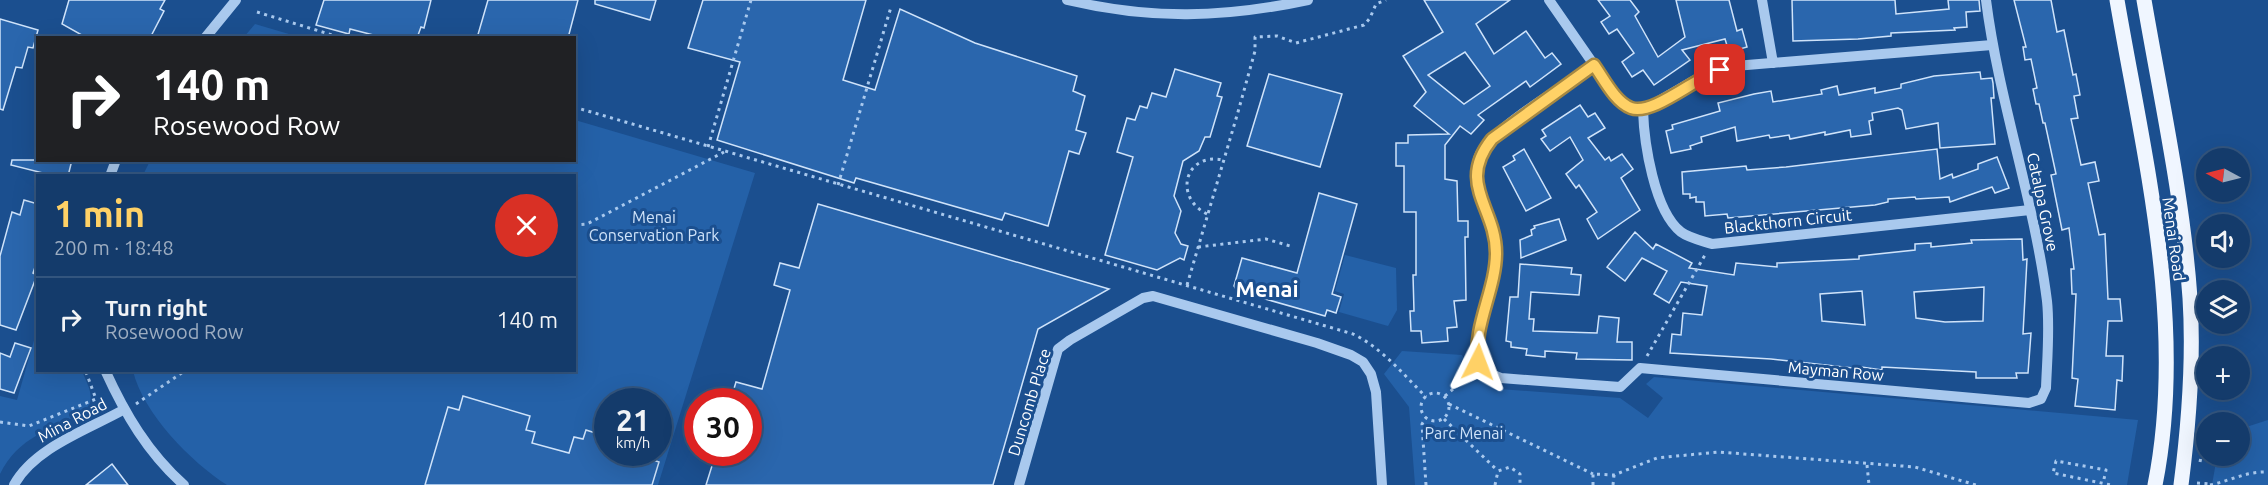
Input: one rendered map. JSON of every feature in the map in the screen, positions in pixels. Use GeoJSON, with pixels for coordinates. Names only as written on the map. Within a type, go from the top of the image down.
{"type":"FeatureCollection","features":[{"type":"Feature","properties":{"kind":"main road","name":"Menai Road"},"geometry":{"type":"LineString","coordinates":[[2117,0],[2164,292],[2166,365],[2162,435],[2155,485]]}},
{"type":"Feature","properties":{"kind":"main road","name":"Menai Road"},"geometry":{"type":"LineString","coordinates":[[2144,0],[2181,222],[2190,300],[2188,484]]}},
{"type":"Feature","properties":{"kind":"street"},"geometry":{"type":"LineString","coordinates":[[207,36],[236,0]]}},
{"type":"Feature","properties":{"kind":"street"},"geometry":{"type":"LineString","coordinates":[[1067,0],[1105,9],[1186,16],[1252,10],[1308,0]]}},
{"type":"Feature","properties":{"kind":"street"},"geometry":{"type":"LineString","coordinates":[[1549,0],[1617,98],[1630,108],[1643,110],[1705,74],[1735,66],[1992,45]]}},
{"type":"Feature","properties":{"kind":"street"},"geometry":{"type":"LineString","coordinates":[[1762,0],[1773,63]]}},
{"type":"Feature","properties":{"kind":"street","name":"Catalpa Grove"},"geometry":{"type":"LineString","coordinates":[[1986,0],[1992,45],[2030,210],[2047,303],[2046,388],[2041,399],[2029,403]]}},
{"type":"Feature","properties":{"kind":"street"},"geometry":{"type":"LineString","coordinates":[[1594,65],[1521,116],[1492,139],[1480,153],[1476,169],[1477,183],[1496,251],[1493,283],[1476,348],[1478,362],[1488,373],[1501,378],[1620,387],[1640,368]]}},
{"type":"Feature","properties":{"kind":"street","name":"Blackthorn Circuit"},"geometry":{"type":"LineString","coordinates":[[1643,110],[1651,166],[1667,214],[1682,232],[1712,244],[2030,210]]}},
{"type":"Feature","properties":{"kind":"street","name":"Duncomb Place"},"geometry":{"type":"LineString","coordinates":[[1019,485],[1058,349],[1143,298],[1153,296],[1317,343],[1351,355],[1363,362],[1371,374],[1376,392],[1382,485]]}},
{"type":"Feature","properties":{"kind":"street","name":"Mayman Row"},"geometry":{"type":"LineString","coordinates":[[1640,368],[2029,403]]}},
{"type":"Feature","properties":{"kind":"street"},"geometry":{"type":"LineString","coordinates":[[106,372],[123,410],[151,450],[184,485]]}},
{"type":"Feature","properties":{"kind":"street","name":"Mina Road"},"geometry":{"type":"LineString","coordinates":[[14,485],[20,473],[38,455],[123,410]]}},
{"type":"Feature","properties":{"kind":"path"},"geometry":{"type":"LineString","coordinates":[[708,147],[751,0]]}},
{"type":"Feature","properties":{"kind":"path"},"geometry":{"type":"LineString","coordinates":[[1187,285],[1255,51],[1255,37],[1277,36],[1296,43],[1364,25],[1371,18],[1376,4],[1386,0]]}},
{"type":"Feature","properties":{"kind":"path"},"geometry":{"type":"LineString","coordinates":[[838,185],[891,6]]}},
{"type":"Feature","properties":{"kind":"path"},"geometry":{"type":"LineString","coordinates":[[257,12],[335,36]]}},
{"type":"Feature","properties":{"kind":"path"},"geometry":{"type":"LineString","coordinates":[[576,108],[1353,334],[1369,341],[1426,397]]}},
{"type":"Feature","properties":{"kind":"path"},"geometry":{"type":"LineString","coordinates":[[576,225],[587,224],[724,152]]}},
{"type":"Feature","properties":{"kind":"path"},"geometry":{"type":"LineString","coordinates":[[1207,214],[1192,204],[1188,196],[1187,179],[1191,171],[1205,160],[1223,160]]}},
{"type":"Feature","properties":{"kind":"path"},"geometry":{"type":"LineString","coordinates":[[1198,247],[1266,239],[1290,246]]}},
{"type":"Feature","properties":{"kind":"path"},"geometry":{"type":"LineString","coordinates":[[1640,368],[1712,244]]}},
{"type":"Feature","properties":{"kind":"path"},"geometry":{"type":"LineString","coordinates":[[1445,396],[1477,368],[1478,362]]}},
{"type":"Feature","properties":{"kind":"path"},"geometry":{"type":"LineString","coordinates":[[0,422],[29,426],[96,399],[86,372]]}},
{"type":"Feature","properties":{"kind":"path"},"geometry":{"type":"LineString","coordinates":[[123,410],[143,400],[183,372]]}},
{"type":"Feature","properties":{"kind":"path"},"geometry":{"type":"LineString","coordinates":[[1437,393],[1445,396],[1449,404],[1449,412],[1444,419],[1435,422],[1426,418],[1421,406],[1426,397],[1437,393]]}},
{"type":"Feature","properties":{"kind":"path"},"geometry":{"type":"LineString","coordinates":[[1449,404],[1593,474],[1614,475],[1657,458],[1686,453],[1718,452],[1915,467],[1976,485]]}},
{"type":"Feature","properties":{"kind":"path"},"geometry":{"type":"LineString","coordinates":[[1426,418],[1422,424],[1426,485]]}},
{"type":"Feature","properties":{"kind":"path"},"geometry":{"type":"LineString","coordinates":[[1444,419],[1498,471]]}},
{"type":"Feature","properties":{"kind":"path"},"geometry":{"type":"LineString","coordinates":[[2104,479],[2106,471],[2056,461],[2054,473],[2111,485]]}},
{"type":"Feature","properties":{"kind":"path"},"geometry":{"type":"LineString","coordinates":[[1867,465],[1869,485]]}},
{"type":"Feature","properties":{"kind":"path"},"geometry":{"type":"LineString","coordinates":[[1495,485],[1498,471],[1505,467],[1514,468],[1520,474],[1520,485]]}},
{"type":"Feature","properties":{"kind":"path"},"geometry":{"type":"LineString","coordinates":[[2188,484],[2210,485],[2231,480],[2246,472],[2268,472]]}},
{"type":"Feature","properties":{"kind":"path"},"geometry":{"type":"LineString","coordinates":[[1593,474],[1593,485]]}},
{"type":"Feature","properties":{"kind":"path"},"geometry":{"type":"LineString","coordinates":[[1613,485],[1614,475]]}},
{"type":"Feature","properties":{"kind":"path"},"geometry":{"type":"LineString","coordinates":[[2231,480],[2234,485]]}},
{"type":"Feature","properties":{"kind":"green space"},"geometry":{"type":"Polygon","coordinates":[[[255,24],[296,36],[245,36],[255,24]]]}},
{"type":"Feature","properties":{"kind":"green space","name":"Menai Conservation Park"},"geometry":{"type":"Polygon","coordinates":[[[576,120],[755,173],[688,388],[684,388],[684,401],[672,440],[672,388],[594,388],[594,466],[664,466],[658,485],[227,485],[184,450],[170,435],[138,387],[133,372],[576,372],[576,174],[144,174],[150,162],[576,162],[576,120]]]}},
{"type":"Feature","properties":{"kind":"green space"},"geometry":{"type":"Polygon","coordinates":[[[1345,255],[1396,268],[1397,310],[1388,326],[1339,312],[1344,294],[1335,291],[1345,255]]]}},
{"type":"Feature","properties":{"kind":"green space"},"geometry":{"type":"Polygon","coordinates":[[[36,334],[36,372],[82,372],[91,396],[86,412],[48,429],[26,443],[7,461],[0,474],[0,396],[17,400],[36,334]]]}},
{"type":"Feature","properties":{"kind":"green space","name":"Parc Menai"},"geometry":{"type":"Polygon","coordinates":[[[1402,351],[1462,355],[1477,376],[1499,389],[1620,398],[1648,418],[1663,398],[1646,384],[1654,377],[2138,420],[2127,485],[1415,485],[1409,407],[1384,374],[1402,351]]]}},
{"type":"Feature","properties":{"kind":"green space"},"geometry":{"type":"Polygon","coordinates":[[[2268,420],[2268,485],[2212,485],[2215,466],[2250,466],[2250,426],[2268,420]]]}},
{"type":"Feature","properties":{"kind":"building"},"geometry":{"type":"Polygon","coordinates":[[[69,0],[165,0],[160,9],[164,11],[151,36],[83,36],[62,24],[69,0]]]}},
{"type":"Feature","properties":{"kind":"building"},"geometry":{"type":"Polygon","coordinates":[[[324,0],[431,0],[424,28],[421,27],[418,36],[377,36],[350,29],[349,34],[316,25],[324,0]]]}},
{"type":"Feature","properties":{"kind":"building"},"geometry":{"type":"Polygon","coordinates":[[[488,0],[578,0],[569,36],[478,36],[488,0]]]}},
{"type":"Feature","properties":{"kind":"building"},"geometry":{"type":"Polygon","coordinates":[[[595,0],[656,0],[650,20],[595,4],[595,0]]]}},
{"type":"Feature","properties":{"kind":"building"},"geometry":{"type":"Polygon","coordinates":[[[703,0],[866,0],[843,80],[875,90],[900,9],[975,43],[1077,76],[1073,91],[1085,96],[1076,130],[1086,133],[1079,154],[1069,151],[1048,226],[1005,213],[1002,220],[856,178],[854,183],[717,140],[740,62],[688,48],[703,0]]]}},
{"type":"Feature","properties":{"kind":"building"},"geometry":{"type":"Polygon","coordinates":[[[1424,0],[1510,0],[1476,24],[1494,54],[1526,31],[1545,58],[1552,53],[1561,64],[1530,87],[1526,81],[1478,115],[1484,120],[1471,134],[1460,126],[1445,145],[1445,179],[1457,181],[1458,221],[1468,221],[1468,237],[1465,237],[1466,300],[1454,301],[1457,327],[1447,328],[1448,341],[1422,343],[1421,331],[1411,331],[1410,311],[1414,311],[1416,212],[1404,212],[1404,166],[1396,166],[1396,143],[1408,143],[1408,135],[1449,134],[1414,106],[1426,92],[1403,56],[1443,32],[1424,0]],[[1465,52],[1428,75],[1464,104],[1490,86],[1465,52]]]}},
{"type":"Feature","properties":{"kind":"building"},"geometry":{"type":"Polygon","coordinates":[[[1598,0],[1630,0],[1639,12],[1635,16],[1658,57],[1685,37],[1676,0],[1729,0],[1737,31],[1742,29],[1747,47],[1729,52],[1725,39],[1682,50],[1690,60],[1654,85],[1643,70],[1632,77],[1622,62],[1634,53],[1617,29],[1609,34],[1601,22],[1610,16],[1598,0]]]}},
{"type":"Feature","properties":{"kind":"building"},"geometry":{"type":"Polygon","coordinates":[[[1792,0],[1895,0],[1896,14],[1949,9],[1948,0],[1979,0],[1980,11],[1966,12],[1967,27],[1954,28],[1955,30],[1891,33],[1891,36],[1858,39],[1793,41],[1792,0]]]}},
{"type":"Feature","properties":{"kind":"building"},"geometry":{"type":"Polygon","coordinates":[[[2014,0],[2051,0],[2057,32],[2064,30],[2073,75],[2076,74],[2080,95],[2074,96],[2078,118],[2071,119],[2081,165],[2095,162],[2099,181],[2088,183],[2099,235],[2105,234],[2108,299],[2120,299],[2122,321],[2108,321],[2106,356],[2123,356],[2122,381],[2117,380],[2115,410],[2075,406],[2078,379],[2072,378],[2076,294],[2072,294],[2071,269],[2074,269],[2069,228],[2062,230],[2051,175],[2056,174],[2045,123],[2043,123],[2039,104],[2036,104],[2033,89],[2037,88],[2031,59],[2025,60],[2023,47],[2026,47],[2014,0]]]}},
{"type":"Feature","properties":{"kind":"building"},"geometry":{"type":"Polygon","coordinates":[[[0,19],[38,30],[33,48],[28,47],[22,68],[16,67],[3,110],[0,109],[0,19]]]}},
{"type":"Feature","properties":{"kind":"building"},"geometry":{"type":"Polygon","coordinates":[[[1175,69],[1221,83],[1217,96],[1222,97],[1210,137],[1205,137],[1199,151],[1183,161],[1174,196],[1181,211],[1175,233],[1181,244],[1188,246],[1184,260],[1180,258],[1157,270],[1105,255],[1133,157],[1117,152],[1127,118],[1135,120],[1140,106],[1147,108],[1152,93],[1166,97],[1175,69]]]}},
{"type":"Feature","properties":{"kind":"building"},"geometry":{"type":"Polygon","coordinates":[[[1980,72],[1981,79],[1992,78],[1994,98],[1991,98],[1995,144],[1940,148],[1938,123],[1906,129],[1902,110],[1898,108],[1872,113],[1873,120],[1869,121],[1871,134],[1851,137],[1850,130],[1790,139],[1789,135],[1770,138],[1769,135],[1737,141],[1735,127],[1701,137],[1702,142],[1690,146],[1691,149],[1671,153],[1666,131],[1673,129],[1672,125],[1720,111],[1718,103],[1754,94],[1771,91],[1773,102],[1822,94],[1821,90],[1837,86],[1839,95],[1875,88],[1875,93],[1901,88],[1901,84],[1934,76],[1980,72]]]}},
{"type":"Feature","properties":{"kind":"building"},"geometry":{"type":"Polygon","coordinates":[[[1269,74],[1342,94],[1320,167],[1247,146],[1269,74]]]}},
{"type":"Feature","properties":{"kind":"building"},"geometry":{"type":"Polygon","coordinates":[[[1580,105],[1588,117],[1595,113],[1605,128],[1588,138],[1605,160],[1609,157],[1611,161],[1622,154],[1633,169],[1621,178],[1640,210],[1598,239],[1587,219],[1597,212],[1579,185],[1576,188],[1566,174],[1583,160],[1570,137],[1550,151],[1541,139],[1546,136],[1542,130],[1580,105]]]}},
{"type":"Feature","properties":{"kind":"building"},"geometry":{"type":"Polygon","coordinates":[[[1524,149],[1551,198],[1526,211],[1503,167],[1515,160],[1513,156],[1524,149]]]}},
{"type":"Feature","properties":{"kind":"building"},"geometry":{"type":"Polygon","coordinates":[[[1937,149],[1940,179],[1952,174],[1953,178],[1978,169],[1978,164],[1997,157],[2009,188],[1995,193],[1992,187],[1950,202],[1949,197],[1916,199],[1915,197],[1888,199],[1888,202],[1875,205],[1728,218],[1727,214],[1705,216],[1704,202],[1696,202],[1696,197],[1690,198],[1690,194],[1683,194],[1682,172],[1746,166],[1747,170],[1786,167],[1937,149]]]}},
{"type":"Feature","properties":{"kind":"building"},"geometry":{"type":"Polygon","coordinates":[[[12,160],[72,162],[68,174],[43,174],[11,165],[12,160]]]}},
{"type":"Feature","properties":{"kind":"building"},"geometry":{"type":"Polygon","coordinates":[[[1319,193],[1357,204],[1332,294],[1341,297],[1336,313],[1327,310],[1325,316],[1237,291],[1234,286],[1242,258],[1297,273],[1319,193]]]}},
{"type":"Feature","properties":{"kind":"building"},"geometry":{"type":"Polygon","coordinates":[[[24,200],[36,203],[36,264],[33,273],[36,278],[16,330],[0,325],[0,256],[12,212],[20,215],[24,200]]]}},
{"type":"Feature","properties":{"kind":"building"},"geometry":{"type":"Polygon","coordinates":[[[818,204],[1109,289],[1038,329],[993,485],[706,485],[712,466],[762,466],[762,389],[790,290],[774,285],[780,263],[799,268],[818,204]]]}},
{"type":"Feature","properties":{"kind":"building"},"geometry":{"type":"Polygon","coordinates":[[[1559,219],[1566,240],[1521,258],[1520,240],[1532,235],[1531,230],[1535,228],[1534,226],[1559,219]]]}},
{"type":"Feature","properties":{"kind":"building"},"geometry":{"type":"Polygon","coordinates":[[[1635,232],[1653,249],[1656,244],[1692,263],[1689,268],[1734,275],[1736,263],[1777,267],[1777,263],[1859,259],[1859,256],[1915,250],[1915,244],[1931,243],[1931,247],[1972,243],[1971,240],[2022,239],[2023,260],[2027,259],[2023,334],[2031,333],[2028,373],[2016,373],[2017,378],[1976,378],[1976,372],[1882,367],[1882,370],[1862,367],[1862,369],[1771,359],[1670,353],[1672,334],[1681,335],[1683,313],[1702,315],[1707,286],[1681,282],[1669,303],[1654,294],[1667,271],[1642,258],[1625,281],[1607,267],[1635,232]],[[1984,287],[1914,292],[1916,318],[1945,322],[1983,321],[1984,287]],[[1862,291],[1820,294],[1822,321],[1865,325],[1862,291]]]}},
{"type":"Feature","properties":{"kind":"building"},"geometry":{"type":"Polygon","coordinates":[[[1520,264],[1572,268],[1571,274],[1581,275],[1579,295],[1531,292],[1529,319],[1534,319],[1533,331],[1597,333],[1599,316],[1619,318],[1617,342],[1632,342],[1632,360],[1576,359],[1577,353],[1545,351],[1545,357],[1526,355],[1527,349],[1511,347],[1511,342],[1506,341],[1510,297],[1518,297],[1520,264]]]}},
{"type":"Feature","properties":{"kind":"building"},"geometry":{"type":"Polygon","coordinates":[[[15,343],[31,348],[14,393],[0,389],[0,353],[10,357],[15,343]]]}},
{"type":"Feature","properties":{"kind":"building"},"geometry":{"type":"Polygon","coordinates":[[[736,382],[758,388],[734,388],[736,382]]]}},
{"type":"Feature","properties":{"kind":"building"},"geometry":{"type":"Polygon","coordinates":[[[463,396],[530,416],[526,430],[535,432],[532,443],[569,453],[574,437],[583,439],[586,430],[594,433],[594,466],[658,466],[652,485],[425,485],[448,407],[459,410],[463,396]]]}},
{"type":"Feature","properties":{"kind":"building"},"geometry":{"type":"Polygon","coordinates":[[[112,464],[128,485],[86,485],[112,464]]]}},
{"type":"Feature","properties":{"kind":"district","name":"Menai"},"geometry":{"type":"Point","coordinates":[1267,289]}},
{"type":"Feature","properties":{"kind":"route"},"geometry":{"type":"LineString","coordinates":[[1478,362],[1476,348],[1493,283],[1496,251],[1477,183],[1476,169],[1480,153],[1492,139],[1521,116],[1594,65],[1617,98],[1630,108],[1643,110],[1654,106],[1705,74],[1720,70]]}}]}
